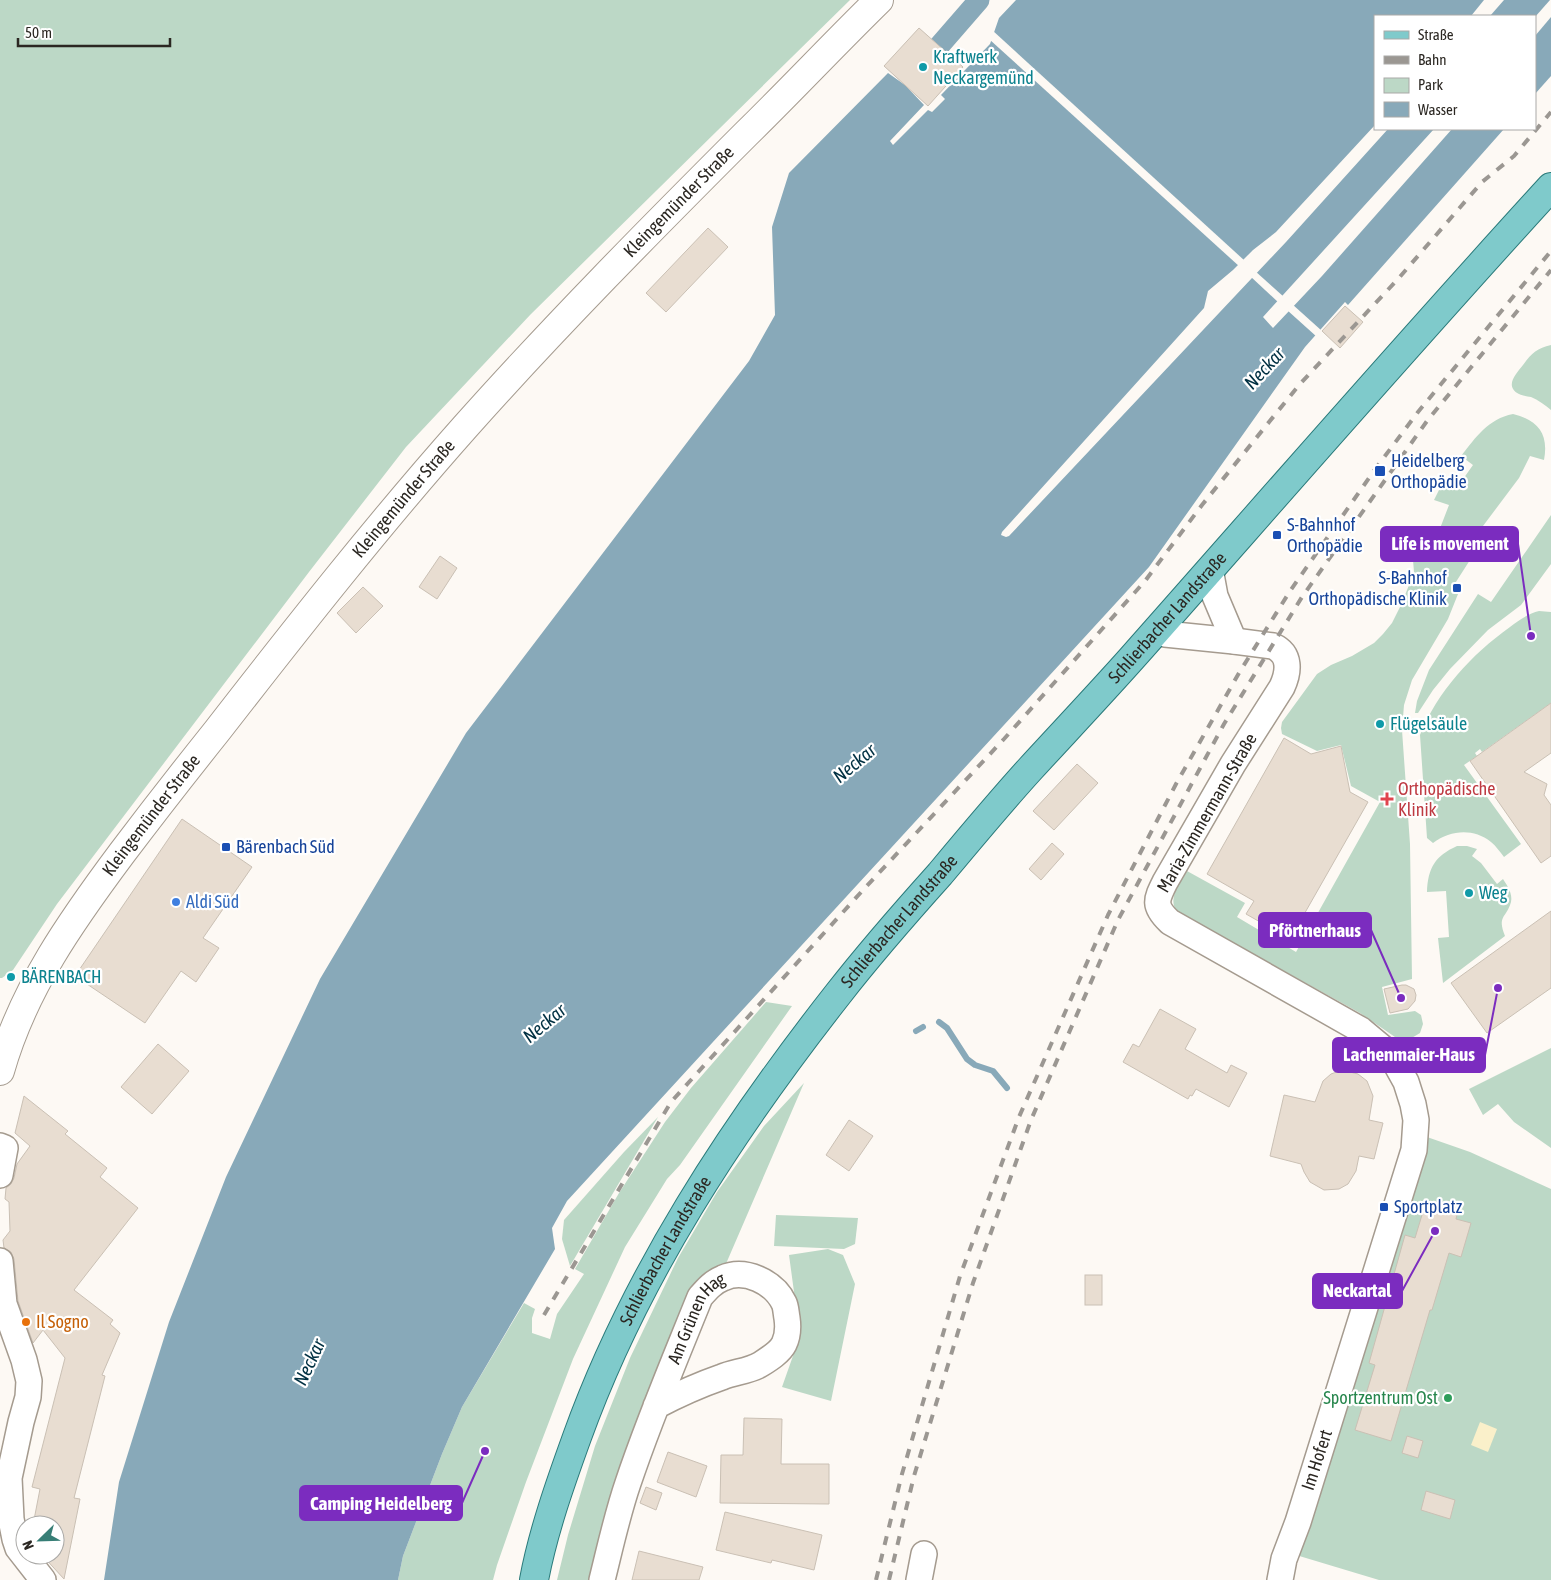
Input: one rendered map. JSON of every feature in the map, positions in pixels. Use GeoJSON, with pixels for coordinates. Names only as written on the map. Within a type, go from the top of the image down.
{"type":"FeatureCollection","features":[{"type":"Feature","properties":{"kind":"main road","name":"Kleingemünder Straße"},"geometry":{"type":"LineString","coordinates":[[1,1061],[39,976],[83,906],[231,712],[411,489],[545,339],[645,235],[879,0]]}},
{"type":"Feature","properties":{"kind":"main road","name":"Schlierbacher Landstraße"},"geometry":{"type":"LineString","coordinates":[[534,1580],[543,1542],[568,1462],[599,1378],[629,1315],[666,1246],[732,1139],[799,1045],[871,954],[1028,771],[1158,629],[1551,187]]}},
{"type":"Feature","properties":{"kind":"street"},"geometry":{"type":"LineString","coordinates":[[1210,569],[1215,596],[1234,641]]}},
{"type":"Feature","properties":{"kind":"street","name":"Maria-Zimmermann-Straße"},"geometry":{"type":"LineString","coordinates":[[1158,629],[1166,634],[1234,641],[1278,649],[1287,660],[1287,669],[1285,680],[1233,764],[1165,882],[1158,896],[1157,906],[1162,915],[1170,922],[1361,1030],[1391,1055]]}},
{"type":"Feature","properties":{"kind":"street","name":"Im Hofert"},"geometry":{"type":"LineString","coordinates":[[1280,1580],[1284,1559],[1298,1522],[1414,1150],[1416,1120],[1413,1104],[1406,1082],[1391,1055]]}},
{"type":"Feature","properties":{"kind":"street"},"geometry":{"type":"LineString","coordinates":[[0,1146],[5,1148],[0,1175]]}},
{"type":"Feature","properties":{"kind":"street"},"geometry":{"type":"LineString","coordinates":[[0,1262],[4,1304],[24,1360],[28,1381],[28,1397],[10,1478],[12,1519],[18,1548],[43,1580]]}},
{"type":"Feature","properties":{"kind":"street","name":"Am Grünen Hag"},"geometry":{"type":"LineString","coordinates":[[602,1580],[627,1485],[656,1406],[700,1297],[706,1289],[720,1279],[733,1275],[761,1279],[776,1290],[784,1304],[788,1325],[784,1344],[774,1354],[760,1365],[722,1376],[678,1394],[656,1406]]}},
{"type":"Feature","properties":{"kind":"street"},"geometry":{"type":"LineString","coordinates":[[918,1580],[924,1554]]}},
{"type":"Feature","properties":{"kind":"green space"},"geometry":{"type":"Polygon","coordinates":[[[0,0],[850,0],[531,314],[406,447],[57,904],[13,970],[2,978],[0,978],[0,0]]]}},
{"type":"Feature","properties":{"kind":"green space"},"geometry":{"type":"Polygon","coordinates":[[[1551,345],[1551,410],[1534,398],[1519,394],[1512,387],[1512,384],[1517,372],[1532,355],[1538,350],[1551,345]]]}},
{"type":"Feature","properties":{"kind":"green space"},"geometry":{"type":"Polygon","coordinates":[[[1513,414],[1529,420],[1540,430],[1545,443],[1544,460],[1530,456],[1519,478],[1480,530],[1486,535],[1454,585],[1460,589],[1448,619],[1412,680],[1404,705],[1402,730],[1410,844],[1412,979],[1382,987],[1388,1015],[1415,1011],[1421,1015],[1423,1024],[1420,1033],[1410,1039],[1395,1037],[1360,1013],[1177,912],[1173,901],[1178,886],[1187,871],[1245,903],[1237,917],[1296,952],[1380,802],[1351,786],[1341,745],[1317,751],[1282,734],[1282,722],[1317,674],[1374,643],[1392,623],[1414,572],[1413,560],[1425,526],[1439,531],[1449,505],[1434,500],[1444,480],[1456,489],[1473,465],[1461,456],[1477,436],[1490,424],[1504,416],[1513,414]]]}},
{"type":"Feature","properties":{"kind":"green space"},"geometry":{"type":"Polygon","coordinates":[[[1551,515],[1551,564],[1521,605],[1488,630],[1450,669],[1418,713],[1415,713],[1417,701],[1429,670],[1478,594],[1491,602],[1551,515]]]}},
{"type":"Feature","properties":{"kind":"green space"},"geometry":{"type":"Polygon","coordinates":[[[1539,611],[1551,612],[1551,703],[1482,752],[1480,749],[1475,753],[1477,756],[1464,765],[1521,844],[1504,857],[1491,842],[1477,834],[1455,833],[1433,843],[1427,838],[1420,735],[1427,719],[1457,675],[1482,649],[1528,615],[1539,611]]]}},
{"type":"Feature","properties":{"kind":"green space"},"geometry":{"type":"Polygon","coordinates":[[[1457,846],[1477,849],[1472,856],[1481,863],[1497,884],[1503,879],[1509,890],[1511,902],[1502,920],[1505,936],[1443,983],[1438,938],[1449,937],[1446,891],[1427,892],[1429,876],[1434,864],[1443,854],[1457,846]]]}},
{"type":"Feature","properties":{"kind":"green space"},"geometry":{"type":"Polygon","coordinates":[[[766,1002],[792,1006],[680,1165],[667,1179],[625,1247],[573,1359],[526,1482],[493,1580],[398,1580],[403,1556],[462,1407],[524,1303],[535,1309],[532,1318],[532,1333],[550,1339],[557,1314],[584,1274],[575,1269],[619,1193],[665,1122],[691,1088],[766,1002]]]}},
{"type":"Feature","properties":{"kind":"green space"},"geometry":{"type":"Polygon","coordinates":[[[1551,1048],[1551,1148],[1514,1122],[1498,1104],[1483,1115],[1469,1089],[1551,1048]]]}},
{"type":"Feature","properties":{"kind":"green space"},"geometry":{"type":"Polygon","coordinates":[[[804,1083],[656,1426],[622,1547],[615,1580],[557,1580],[568,1535],[595,1446],[630,1358],[678,1258],[717,1192],[764,1126],[804,1083]]]}},
{"type":"Feature","properties":{"kind":"green space"},"geometry":{"type":"Polygon","coordinates":[[[658,1117],[570,1266],[562,1239],[564,1220],[624,1152],[658,1117]]]}},
{"type":"Feature","properties":{"kind":"green space","name":"Sportzentrum Ost"},"geometry":{"type":"Polygon","coordinates":[[[1427,1137],[1470,1152],[1551,1189],[1551,1580],[1379,1580],[1296,1555],[1427,1137]]]}},
{"type":"Feature","properties":{"kind":"green space"},"geometry":{"type":"Polygon","coordinates":[[[776,1215],[858,1218],[855,1244],[844,1249],[774,1246],[776,1215]]]}},
{"type":"Feature","properties":{"kind":"green space"},"geometry":{"type":"Polygon","coordinates":[[[828,1249],[843,1255],[855,1284],[831,1401],[782,1387],[800,1336],[789,1255],[828,1249]]]}},
{"type":"Feature","properties":{"kind":"sand"},"geometry":{"type":"Polygon","coordinates":[[[1480,1422],[1497,1429],[1488,1452],[1471,1445],[1480,1422]]]}},
{"type":"Feature","properties":{"kind":"water","name":"Neckar"},"geometry":{"type":"Polygon","coordinates":[[[1016,0],[1484,0],[1472,15],[1374,15],[1374,126],[1276,232],[1208,291],[1204,308],[1002,532],[1001,535],[1006,537],[1286,242],[1387,130],[1433,130],[1263,317],[1273,328],[1322,276],[1451,130],[1503,130],[1348,305],[1345,302],[1305,347],[1149,567],[567,1201],[552,1228],[555,1249],[462,1407],[403,1556],[398,1580],[104,1580],[119,1482],[169,1322],[226,1177],[320,979],[466,733],[749,361],[775,315],[772,227],[789,173],[888,73],[905,85],[924,105],[890,141],[893,145],[928,110],[932,112],[945,99],[941,95],[990,44],[999,18],[1016,0]]]}},
{"type":"Feature","properties":{"kind":"water"},"geometry":{"type":"Polygon","coordinates":[[[1504,0],[1550,0],[1536,16],[1491,15],[1504,0]]]}},
{"type":"Feature","properties":{"kind":"water"},"geometry":{"type":"Polygon","coordinates":[[[1551,17],[1551,76],[1536,93],[1536,35],[1551,17]]]}},
{"type":"Feature","properties":{"kind":"pier"},"geometry":{"type":"Polygon","coordinates":[[[992,30],[1245,261],[1240,267],[989,39],[992,30]]]}},
{"type":"Feature","properties":{"kind":"pier"},"geometry":{"type":"Polygon","coordinates":[[[1255,271],[1284,297],[1279,303],[1250,276],[1255,271]]]}},
{"type":"Feature","properties":{"kind":"pier"},"geometry":{"type":"Polygon","coordinates":[[[1292,304],[1322,331],[1317,337],[1287,310],[1292,304]]]}},
{"type":"Feature","properties":{"kind":"building","name":"Kraftwerk Neckargemünd"},"geometry":{"type":"Polygon","coordinates":[[[919,28],[963,67],[928,106],[884,66],[919,28]]]}},
{"type":"Feature","properties":{"kind":"building"},"geometry":{"type":"Polygon","coordinates":[[[708,228],[728,247],[666,312],[646,293],[708,228]]]}},
{"type":"Feature","properties":{"kind":"building"},"geometry":{"type":"Polygon","coordinates":[[[1345,306],[1363,322],[1340,348],[1322,331],[1345,306]]]}},
{"type":"Feature","properties":{"kind":"building"},"geometry":{"type":"Polygon","coordinates":[[[440,556],[457,568],[437,599],[419,587],[440,556]]]}},
{"type":"Feature","properties":{"kind":"building"},"geometry":{"type":"Polygon","coordinates":[[[363,587],[383,606],[356,633],[337,613],[363,587]]]}},
{"type":"Feature","properties":{"kind":"building"},"geometry":{"type":"Polygon","coordinates":[[[1551,703],[1551,753],[1524,772],[1547,784],[1544,795],[1551,805],[1551,856],[1541,863],[1470,761],[1551,703]]]}},
{"type":"Feature","properties":{"kind":"building"},"geometry":{"type":"Polygon","coordinates":[[[1284,738],[1311,754],[1341,746],[1350,792],[1368,802],[1290,939],[1246,914],[1254,901],[1207,874],[1284,738]]]}},
{"type":"Feature","properties":{"kind":"building"},"geometry":{"type":"Polygon","coordinates":[[[1077,764],[1098,783],[1054,830],[1033,811],[1077,764]]]}},
{"type":"Feature","properties":{"kind":"building","name":"Aldi Süd"},"geometry":{"type":"Polygon","coordinates":[[[182,819],[252,867],[203,938],[219,948],[196,982],[181,971],[145,1023],[75,976],[182,819]]]}},
{"type":"Feature","properties":{"kind":"building"},"geometry":{"type":"Polygon","coordinates":[[[1052,843],[1064,854],[1041,880],[1029,869],[1052,843]]]}},
{"type":"Feature","properties":{"kind":"building"},"geometry":{"type":"Polygon","coordinates":[[[1551,911],[1551,988],[1487,1033],[1451,983],[1551,911]]]}},
{"type":"Feature","properties":{"kind":"building"},"geometry":{"type":"Polygon","coordinates":[[[1402,985],[1414,989],[1415,1001],[1408,1009],[1390,1013],[1384,989],[1402,985]]]}},
{"type":"Feature","properties":{"kind":"building"},"geometry":{"type":"Polygon","coordinates":[[[1160,1009],[1196,1029],[1185,1049],[1227,1073],[1231,1065],[1247,1073],[1229,1107],[1196,1089],[1188,1099],[1123,1062],[1133,1044],[1139,1047],[1160,1009]]]}},
{"type":"Feature","properties":{"kind":"building"},"geometry":{"type":"Polygon","coordinates":[[[158,1044],[189,1071],[152,1114],[121,1087],[158,1044]]]}},
{"type":"Feature","properties":{"kind":"building"},"geometry":{"type":"Polygon","coordinates":[[[1342,1070],[1358,1074],[1367,1081],[1373,1096],[1369,1120],[1383,1123],[1374,1159],[1359,1156],[1356,1171],[1348,1184],[1339,1189],[1324,1190],[1310,1182],[1301,1164],[1270,1156],[1284,1095],[1315,1102],[1323,1081],[1331,1074],[1342,1070]]]}},
{"type":"Feature","properties":{"kind":"building"},"geometry":{"type":"Polygon","coordinates":[[[24,1096],[68,1131],[65,1134],[107,1168],[100,1177],[138,1208],[74,1290],[113,1320],[110,1324],[120,1333],[102,1375],[105,1376],[74,1498],[80,1499],[64,1579],[51,1565],[65,1565],[65,1515],[35,1515],[40,1489],[32,1487],[65,1358],[43,1330],[33,1343],[18,1301],[14,1259],[11,1252],[4,1248],[3,1240],[10,1231],[9,1202],[5,1199],[6,1188],[14,1178],[17,1164],[30,1146],[15,1133],[24,1096]]]}},
{"type":"Feature","properties":{"kind":"building"},"geometry":{"type":"Polygon","coordinates":[[[849,1120],[873,1136],[849,1171],[826,1155],[849,1120]]]}},
{"type":"Feature","properties":{"kind":"building"},"geometry":{"type":"Polygon","coordinates":[[[1425,1205],[1457,1215],[1456,1219],[1471,1223],[1461,1257],[1449,1253],[1391,1441],[1355,1430],[1375,1365],[1369,1363],[1405,1235],[1415,1238],[1425,1205]]]}},
{"type":"Feature","properties":{"kind":"building"},"geometry":{"type":"Polygon","coordinates":[[[1085,1275],[1102,1275],[1102,1305],[1085,1305],[1085,1275]]]}},
{"type":"Feature","properties":{"kind":"building"},"geometry":{"type":"Polygon","coordinates":[[[744,1418],[782,1419],[781,1464],[829,1464],[829,1504],[720,1503],[721,1455],[743,1455],[744,1418]]]}},
{"type":"Feature","properties":{"kind":"building"},"geometry":{"type":"Polygon","coordinates":[[[1407,1436],[1423,1441],[1418,1458],[1402,1453],[1407,1436]]]}},
{"type":"Feature","properties":{"kind":"building"},"geometry":{"type":"Polygon","coordinates":[[[668,1452],[707,1466],[696,1497],[657,1482],[668,1452]]]}},
{"type":"Feature","properties":{"kind":"building"},"geometry":{"type":"Polygon","coordinates":[[[646,1487],[662,1493],[656,1510],[640,1503],[646,1487]]]}},
{"type":"Feature","properties":{"kind":"building"},"geometry":{"type":"Polygon","coordinates":[[[1426,1491],[1455,1500],[1450,1519],[1421,1510],[1426,1491]]]}},
{"type":"Feature","properties":{"kind":"building"},"geometry":{"type":"Polygon","coordinates":[[[725,1512],[822,1535],[814,1570],[772,1560],[771,1563],[716,1550],[725,1512]]]}},
{"type":"Feature","properties":{"kind":"building"},"geometry":{"type":"Polygon","coordinates":[[[639,1551],[703,1567],[699,1580],[632,1580],[639,1551]]]}},
{"type":"Feature","properties":{"kind":"waterway"},"geometry":{"type":"LineString","coordinates":[[920,68],[979,0]]}},
{"type":"Feature","properties":{"kind":"waterway"},"geometry":{"type":"LineString","coordinates":[[939,1022],[947,1028],[967,1059],[975,1065],[993,1071],[1007,1088]]}},
{"type":"Feature","properties":{"kind":"waterway"},"geometry":{"type":"LineString","coordinates":[[916,1031],[923,1027]]}},
{"type":"Feature","properties":{"kind":"railway"},"geometry":{"type":"LineString","coordinates":[[1536,130],[1551,112]]}},
{"type":"Feature","properties":{"kind":"railway"},"geometry":{"type":"LineString","coordinates":[[544,1315],[671,1102],[863,890],[1004,739],[1145,581],[1202,505],[1299,385],[1398,279],[1482,182],[1514,156],[1536,130]]}},
{"type":"Feature","properties":{"kind":"railway"},"geometry":{"type":"LineString","coordinates":[[876,1580],[902,1474],[960,1276],[1019,1117],[1108,915],[1176,784],[1239,673],[1290,591],[1376,468],[1418,412],[1551,251]]}},
{"type":"Feature","properties":{"kind":"railway"},"geometry":{"type":"LineString","coordinates":[[889,1580],[914,1476],[973,1283],[1031,1120],[1118,920],[1224,724],[1302,597],[1427,421],[1551,270]]}},
{"type":"Feature","properties":{"kind":"place","name":"Kraftwerk Neckargemünd"},"geometry":{"type":"Point","coordinates":[923,67]}},
{"type":"Feature","properties":{"kind":"place","name":"Heidelberg Orthopädie"},"geometry":{"type":"Point","coordinates":[1380,471]}},
{"type":"Feature","properties":{"kind":"place","name":"S-Bahnhof Orthopädie"},"geometry":{"type":"Point","coordinates":[1277,535]}},
{"type":"Feature","properties":{"kind":"place","name":"S-Bahnhof Orthopädische Klinik"},"geometry":{"type":"Point","coordinates":[1457,588]}},
{"type":"Feature","properties":{"kind":"place","name":"Life is movement"},"geometry":{"type":"Point","coordinates":[1531,636]}},
{"type":"Feature","properties":{"kind":"place","name":"Flügelsäule"},"geometry":{"type":"Point","coordinates":[1380,724]}},
{"type":"Feature","properties":{"kind":"place","name":"Orthopädische Klinik"},"geometry":{"type":"Point","coordinates":[1387,799]}},
{"type":"Feature","properties":{"kind":"place","name":"Bärenbach Süd"},"geometry":{"type":"Point","coordinates":[226,847]}},
{"type":"Feature","properties":{"kind":"place","name":"Weg"},"geometry":{"type":"Point","coordinates":[1469,893]}},
{"type":"Feature","properties":{"kind":"place","name":"Aldi Süd"},"geometry":{"type":"Point","coordinates":[176,902]}},
{"type":"Feature","properties":{"kind":"place","name":"BÄRENBACH"},"geometry":{"type":"Point","coordinates":[11,977]}},
{"type":"Feature","properties":{"kind":"place","name":"Lachenmaier-Haus"},"geometry":{"type":"Point","coordinates":[1498,988]}},
{"type":"Feature","properties":{"kind":"place","name":"Pförtnerhaus"},"geometry":{"type":"Point","coordinates":[1401,998]}},
{"type":"Feature","properties":{"kind":"place","name":"Sportplatz"},"geometry":{"type":"Point","coordinates":[1384,1207]}},
{"type":"Feature","properties":{"kind":"place","name":"Neckartal"},"geometry":{"type":"Point","coordinates":[1435,1231]}},
{"type":"Feature","properties":{"kind":"place","name":"Il Sogno"},"geometry":{"type":"Point","coordinates":[26,1322]}},
{"type":"Feature","properties":{"kind":"place","name":"Sportzentrum Ost"},"geometry":{"type":"Point","coordinates":[1448,1398]}},
{"type":"Feature","properties":{"kind":"place","name":"Camping Heidelberg"},"geometry":{"type":"Point","coordinates":[485,1451]}}]}
